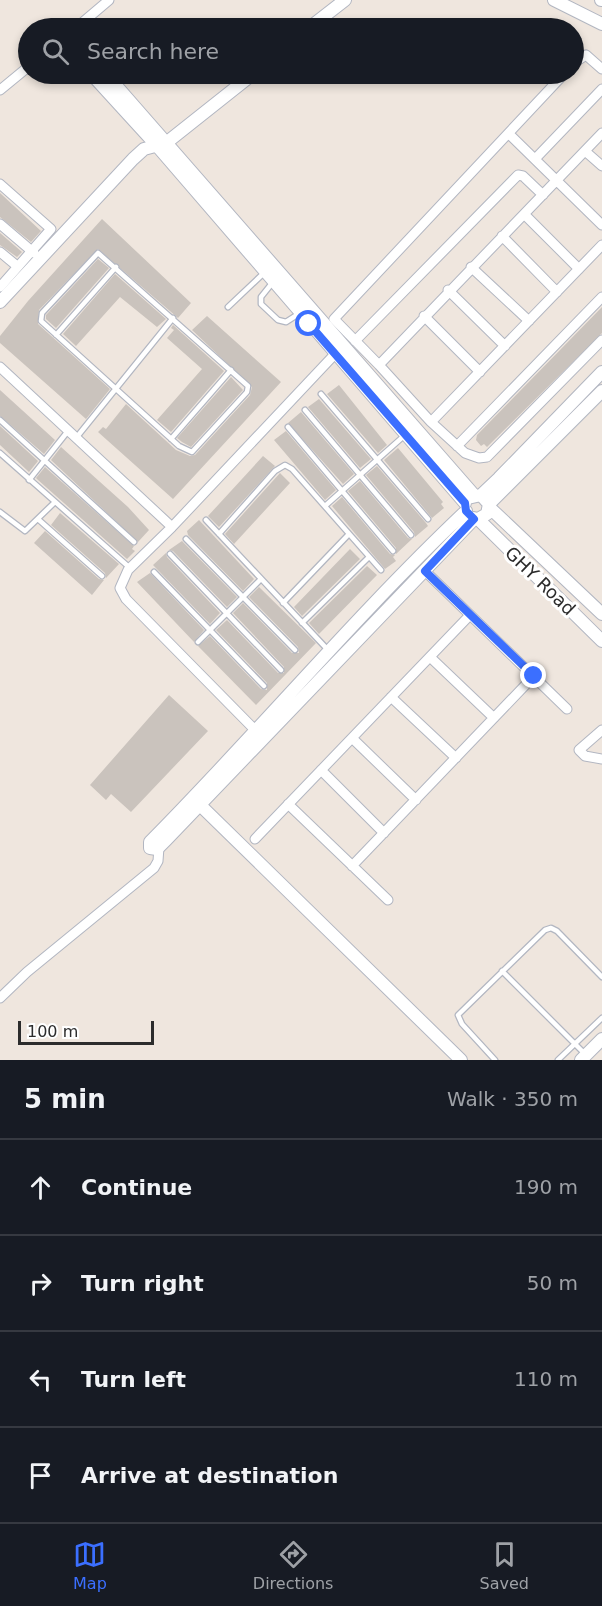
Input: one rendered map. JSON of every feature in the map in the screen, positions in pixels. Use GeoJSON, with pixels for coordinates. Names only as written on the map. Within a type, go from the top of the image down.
{"type":"FeatureCollection","features":[{"type":"Feature","properties":{"kind":"street"},"geometry":{"type":"LineString","coordinates":[[88,18],[109,0]]}},
{"type":"Feature","properties":{"kind":"street"},"geometry":{"type":"LineString","coordinates":[[322,18],[345,0]]}},
{"type":"Feature","properties":{"kind":"street"},"geometry":{"type":"LineString","coordinates":[[554,0],[602,24]]}},
{"type":"Feature","properties":{"kind":"street"},"geometry":{"type":"LineString","coordinates":[[584,56],[602,69]]}},
{"type":"Feature","properties":{"kind":"street"},"geometry":{"type":"LineString","coordinates":[[0,90],[18,75]]}},
{"type":"Feature","properties":{"kind":"street"},"geometry":{"type":"LineString","coordinates":[[101,84],[162,145],[477,507]]}},
{"type":"Feature","properties":{"kind":"street"},"geometry":{"type":"LineString","coordinates":[[114,84],[334,354],[405,435],[477,507]]}},
{"type":"Feature","properties":{"kind":"street"},"geometry":{"type":"LineString","coordinates":[[2,293],[35,255],[133,159],[144,150],[162,145],[240,84]]}},
{"type":"Feature","properties":{"kind":"street"},"geometry":{"type":"LineString","coordinates":[[555,84],[334,319],[431,422],[465,453],[479,458],[488,457],[602,340]]}},
{"type":"Feature","properties":{"kind":"street"},"geometry":{"type":"LineString","coordinates":[[535,159],[602,88]]}},
{"type":"Feature","properties":{"kind":"street"},"geometry":{"type":"LineString","coordinates":[[379,365],[602,133]]}},
{"type":"Feature","properties":{"kind":"street"},"geometry":{"type":"LineString","coordinates":[[509,134],[602,225]]}},
{"type":"Feature","properties":{"kind":"street"},"geometry":{"type":"LineString","coordinates":[[585,151],[602,166]]}},
{"type":"Feature","properties":{"kind":"street"},"geometry":{"type":"LineString","coordinates":[[355,341],[518,175],[523,176],[543,195]]}},
{"type":"Feature","properties":{"kind":"street"},"geometry":{"type":"LineString","coordinates":[[0,184],[51,229],[35,255],[17,266],[2,293]]}},
{"type":"Feature","properties":{"kind":"street"},"geometry":{"type":"LineString","coordinates":[[525,215],[579,269]]}},
{"type":"Feature","properties":{"kind":"street"},"geometry":{"type":"LineString","coordinates":[[0,224],[35,255]]}},
{"type":"Feature","properties":{"kind":"street"},"geometry":{"type":"LineString","coordinates":[[502,236],[557,292]]}},
{"type":"Feature","properties":{"kind":"street"},"geometry":{"type":"LineString","coordinates":[[431,422],[602,245]]}},
{"type":"Feature","properties":{"kind":"street"},"geometry":{"type":"LineString","coordinates":[[0,252],[17,266]]}},
{"type":"Feature","properties":{"kind":"street"},"geometry":{"type":"LineString","coordinates":[[471,267],[529,321]]}},
{"type":"Feature","properties":{"kind":"street"},"geometry":{"type":"LineString","coordinates":[[448,291],[505,346]]}},
{"type":"Feature","properties":{"kind":"street"},"geometry":{"type":"LineString","coordinates":[[457,446],[602,297]]}},
{"type":"Feature","properties":{"kind":"street"},"geometry":{"type":"LineString","coordinates":[[424,316],[480,372]]}},
{"type":"Feature","properties":{"kind":"street"},"geometry":{"type":"LineString","coordinates":[[256,732],[126,599],[120,588],[123,577],[130,568],[172,527],[334,354]]}},
{"type":"Feature","properties":{"kind":"street"},"geometry":{"type":"LineString","coordinates":[[0,368],[172,527]]}},
{"type":"Feature","properties":{"kind":"street"},"geometry":{"type":"LineString","coordinates":[[602,372],[477,507],[425,571],[159,847],[152,849],[149,843],[330,652],[477,507],[602,391]]}},
{"type":"Feature","properties":{"kind":"street","name":"GHY Road"},"geometry":{"type":"LineString","coordinates":[[477,507],[602,614]]}},
{"type":"Feature","properties":{"kind":"street","name":"GHY Road"},"geometry":{"type":"LineString","coordinates":[[477,507],[602,641]]}},
{"type":"Feature","properties":{"kind":"street"},"geometry":{"type":"LineString","coordinates":[[425,571],[567,709]]}},
{"type":"Feature","properties":{"kind":"street"},"geometry":{"type":"LineString","coordinates":[[255,839],[470,615]]}},
{"type":"Feature","properties":{"kind":"street"},"geometry":{"type":"LineString","coordinates":[[430,657],[494,718]]}},
{"type":"Feature","properties":{"kind":"street"},"geometry":{"type":"LineString","coordinates":[[352,866],[534,676]]}},
{"type":"Feature","properties":{"kind":"street"},"geometry":{"type":"LineString","coordinates":[[391,697],[456,758]]}},
{"type":"Feature","properties":{"kind":"street"},"geometry":{"type":"LineString","coordinates":[[602,730],[579,750],[585,756],[602,759]]}},
{"type":"Feature","properties":{"kind":"street"},"geometry":{"type":"LineString","coordinates":[[352,738],[416,800]]}},
{"type":"Feature","properties":{"kind":"street"},"geometry":{"type":"LineString","coordinates":[[321,770],[384,833]]}},
{"type":"Feature","properties":{"kind":"street"},"geometry":{"type":"LineString","coordinates":[[288,804],[388,900]]}},
{"type":"Feature","properties":{"kind":"street"},"geometry":{"type":"LineString","coordinates":[[200,805],[461,1060]]}},
{"type":"Feature","properties":{"kind":"street"},"geometry":{"type":"LineString","coordinates":[[0,998],[27,972],[154,868],[158,861],[159,847]]}},
{"type":"Feature","properties":{"kind":"street"},"geometry":{"type":"LineString","coordinates":[[584,1058],[602,1039]]}},
{"type":"Feature","properties":{"kind":"lane"},"geometry":{"type":"LineString","coordinates":[[96,253],[116,267],[248,386],[247,392],[192,452],[185,451],[171,439],[41,321],[42,313],[96,253]]}},
{"type":"Feature","properties":{"kind":"lane"},"geometry":{"type":"LineString","coordinates":[[56,335],[116,267]]}},
{"type":"Feature","properties":{"kind":"lane"},"geometry":{"type":"LineString","coordinates":[[228,307],[269,277]]}},
{"type":"Feature","properties":{"kind":"lane"},"geometry":{"type":"LineString","coordinates":[[269,277],[261,297],[261,304],[278,320],[286,322],[300,313]]}},
{"type":"Feature","properties":{"kind":"lane"},"geometry":{"type":"LineString","coordinates":[[76,438],[173,318]]}},
{"type":"Feature","properties":{"kind":"lane"},"geometry":{"type":"LineString","coordinates":[[171,439],[231,370]]}},
{"type":"Feature","properties":{"kind":"lane"},"geometry":{"type":"LineString","coordinates":[[321,394],[428,519]]}},
{"type":"Feature","properties":{"kind":"lane"},"geometry":{"type":"LineString","coordinates":[[305,410],[411,535]]}},
{"type":"Feature","properties":{"kind":"lane"},"geometry":{"type":"LineString","coordinates":[[0,420],[134,542]]}},
{"type":"Feature","properties":{"kind":"lane"},"geometry":{"type":"LineString","coordinates":[[288,427],[393,551]]}},
{"type":"Feature","properties":{"kind":"lane"},"geometry":{"type":"LineString","coordinates":[[29,480],[68,430]]}},
{"type":"Feature","properties":{"kind":"lane"},"geometry":{"type":"LineString","coordinates":[[325,506],[405,435]]}},
{"type":"Feature","properties":{"kind":"lane"},"geometry":{"type":"LineString","coordinates":[[0,453],[130,568]]}},
{"type":"Feature","properties":{"kind":"lane"},"geometry":{"type":"LineString","coordinates":[[219,534],[281,466],[292,469],[381,570]]}},
{"type":"Feature","properties":{"kind":"lane"},"geometry":{"type":"LineString","coordinates":[[0,513],[25,531],[39,520],[55,502]]}},
{"type":"Feature","properties":{"kind":"lane"},"geometry":{"type":"LineString","coordinates":[[39,520],[102,576]]}},
{"type":"Feature","properties":{"kind":"lane"},"geometry":{"type":"LineString","coordinates":[[206,520],[330,652]]}},
{"type":"Feature","properties":{"kind":"lane"},"geometry":{"type":"LineString","coordinates":[[283,603],[349,534]]}},
{"type":"Feature","properties":{"kind":"lane"},"geometry":{"type":"LineString","coordinates":[[186,539],[295,650]]}},
{"type":"Feature","properties":{"kind":"lane"},"geometry":{"type":"LineString","coordinates":[[170,554],[281,670]]}},
{"type":"Feature","properties":{"kind":"lane"},"geometry":{"type":"LineString","coordinates":[[302,623],[369,557]]}},
{"type":"Feature","properties":{"kind":"lane"},"geometry":{"type":"LineString","coordinates":[[154,572],[264,686]]}},
{"type":"Feature","properties":{"kind":"lane"},"geometry":{"type":"LineString","coordinates":[[198,642],[261,579]]}},
{"type":"Feature","properties":{"kind":"lane"},"geometry":{"type":"LineString","coordinates":[[495,1060],[462,1024],[458,1015],[545,930],[550,928],[557,931],[602,977]]}},
{"type":"Feature","properties":{"kind":"lane"},"geometry":{"type":"LineString","coordinates":[[502,971],[575,1044],[584,1058]]}},
{"type":"Feature","properties":{"kind":"lane"},"geometry":{"type":"LineString","coordinates":[[558,1060],[602,1018]]}},
{"type":"Feature","properties":{"kind":"building"},"geometry":{"type":"Polygon","coordinates":[[[0,193],[41,231],[31,242],[0,217],[0,193]]]}},
{"type":"Feature","properties":{"kind":"building"},"geometry":{"type":"Polygon","coordinates":[[[102,219],[191,303],[178,318],[98,249],[39,310],[38,324],[110,389],[86,419],[0,343],[0,336],[28,301],[102,219]]]}},
{"type":"Feature","properties":{"kind":"building"},"geometry":{"type":"Polygon","coordinates":[[[0,233],[22,252],[17,257],[0,245],[0,233]]]}},
{"type":"Feature","properties":{"kind":"building"},"geometry":{"type":"Polygon","coordinates":[[[98,259],[109,268],[56,328],[46,319],[46,315],[98,259]]]}},
{"type":"Feature","properties":{"kind":"building"},"geometry":{"type":"Polygon","coordinates":[[[115,274],[166,319],[157,327],[120,297],[76,346],[63,334],[115,274]]]}},
{"type":"Feature","properties":{"kind":"building"},"geometry":{"type":"Polygon","coordinates":[[[602,307],[602,333],[487,447],[484,444],[481,446],[476,440],[477,435],[602,307]]]}},
{"type":"Feature","properties":{"kind":"building"},"geometry":{"type":"Polygon","coordinates":[[[207,316],[281,382],[173,499],[98,432],[103,427],[106,429],[126,404],[176,450],[190,456],[195,455],[250,395],[252,387],[192,330],[207,316]]]}},
{"type":"Feature","properties":{"kind":"building"},"geometry":{"type":"Polygon","coordinates":[[[173,325],[224,371],[171,432],[157,420],[202,369],[167,338],[174,330],[171,328],[173,325]]]}},
{"type":"Feature","properties":{"kind":"building"},"geometry":{"type":"Polygon","coordinates":[[[231,377],[243,390],[191,447],[177,438],[231,377]]]}},
{"type":"Feature","properties":{"kind":"building"},"geometry":{"type":"Polygon","coordinates":[[[339,385],[387,445],[378,453],[327,394],[339,385]]]}},
{"type":"Feature","properties":{"kind":"building"},"geometry":{"type":"Polygon","coordinates":[[[0,390],[55,440],[44,454],[0,416],[0,390]]]}},
{"type":"Feature","properties":{"kind":"building"},"geometry":{"type":"Polygon","coordinates":[[[319,399],[371,459],[360,468],[308,407],[319,399]]]}},
{"type":"Feature","properties":{"kind":"building"},"geometry":{"type":"Polygon","coordinates":[[[301,412],[354,474],[343,484],[288,423],[301,412]]]}},
{"type":"Feature","properties":{"kind":"building"},"geometry":{"type":"Polygon","coordinates":[[[0,426],[38,461],[29,472],[0,445],[0,426]]]}},
{"type":"Feature","properties":{"kind":"building"},"geometry":{"type":"Polygon","coordinates":[[[286,431],[336,490],[325,500],[274,440],[286,431]]]}},
{"type":"Feature","properties":{"kind":"building"},"geometry":{"type":"Polygon","coordinates":[[[61,447],[128,507],[149,530],[138,542],[51,460],[61,447]]]}},
{"type":"Feature","properties":{"kind":"building"},"geometry":{"type":"Polygon","coordinates":[[[398,448],[443,502],[441,504],[444,508],[432,518],[384,460],[398,448]]]}},
{"type":"Feature","properties":{"kind":"building"},"geometry":{"type":"Polygon","coordinates":[[[263,456],[275,466],[219,527],[208,516],[263,456]]]}},
{"type":"Feature","properties":{"kind":"building"},"geometry":{"type":"Polygon","coordinates":[[[377,466],[428,526],[415,537],[414,532],[366,475],[377,466]]]}},
{"type":"Feature","properties":{"kind":"building"},"geometry":{"type":"Polygon","coordinates":[[[45,467],[134,546],[132,549],[135,551],[127,559],[36,478],[45,467]]]}},
{"type":"Feature","properties":{"kind":"building"},"geometry":{"type":"Polygon","coordinates":[[[280,473],[290,483],[234,544],[225,534],[280,473]]]}},
{"type":"Feature","properties":{"kind":"building"},"geometry":{"type":"Polygon","coordinates":[[[360,481],[408,538],[412,539],[396,554],[396,548],[348,491],[360,481]]]}},
{"type":"Feature","properties":{"kind":"building"},"geometry":{"type":"Polygon","coordinates":[[[342,497],[390,554],[395,555],[393,557],[396,561],[385,569],[332,506],[342,497]]]}},
{"type":"Feature","properties":{"kind":"building"},"geometry":{"type":"Polygon","coordinates":[[[60,513],[119,564],[106,578],[105,573],[51,525],[60,513]]]}},
{"type":"Feature","properties":{"kind":"building"},"geometry":{"type":"Polygon","coordinates":[[[199,520],[254,579],[243,591],[188,535],[187,531],[199,520]]]}},
{"type":"Feature","properties":{"kind":"building"},"geometry":{"type":"Polygon","coordinates":[[[45,531],[99,579],[104,580],[92,595],[34,543],[45,531]]]}},
{"type":"Feature","properties":{"kind":"building"},"geometry":{"type":"Polygon","coordinates":[[[182,541],[237,597],[227,607],[173,551],[169,550],[182,541]]]}},
{"type":"Feature","properties":{"kind":"building"},"geometry":{"type":"Polygon","coordinates":[[[350,549],[360,559],[302,616],[294,607],[350,549]]]}},
{"type":"Feature","properties":{"kind":"building"},"geometry":{"type":"Polygon","coordinates":[[[166,553],[167,557],[220,613],[210,624],[153,565],[166,553]]]}},
{"type":"Feature","properties":{"kind":"building"},"geometry":{"type":"Polygon","coordinates":[[[367,566],[377,575],[319,634],[309,623],[367,566]]]}},
{"type":"Feature","properties":{"kind":"building"},"geometry":{"type":"Polygon","coordinates":[[[150,573],[204,630],[194,642],[137,582],[150,573]]]}},
{"type":"Feature","properties":{"kind":"building"},"geometry":{"type":"Polygon","coordinates":[[[259,587],[316,643],[256,705],[198,646],[210,636],[261,689],[267,690],[267,683],[216,630],[227,620],[278,673],[284,673],[284,667],[233,613],[243,603],[292,653],[299,653],[298,647],[249,597],[259,587]]]}},
{"type":"Feature","properties":{"kind":"building"},"geometry":{"type":"Polygon","coordinates":[[[169,695],[208,731],[131,812],[111,794],[106,800],[90,785],[169,695]]]}},
{"type":"Feature","properties":{"kind":"route"},"geometry":{"type":"LineString","coordinates":[[309,324],[465,503],[468,515],[474,519],[425,571],[534,676]]}}]}
